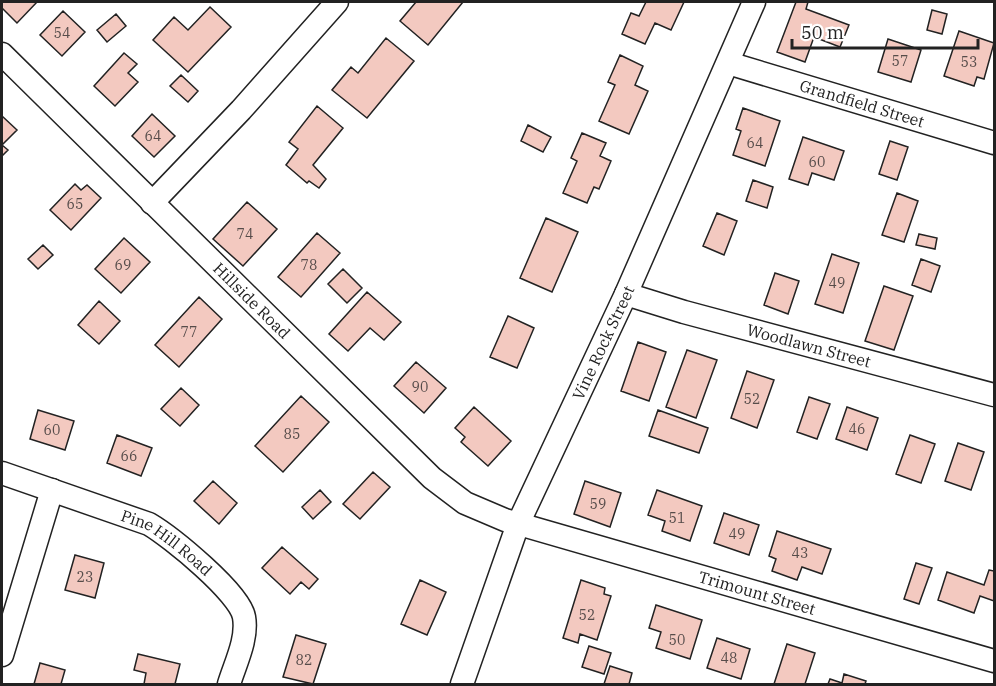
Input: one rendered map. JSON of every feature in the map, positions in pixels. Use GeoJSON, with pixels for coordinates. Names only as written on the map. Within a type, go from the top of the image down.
{"type":"FeatureCollection","features":[{"type":"Feature","properties":{"kind":"street"},"geometry":{"type":"LineString","coordinates":[[152,203],[241,110],[338,2]]}},
{"type":"Feature","properties":{"kind":"street","name":"Vine Rock Street"},"geometry":{"type":"LineString","coordinates":[[462,684],[518,524],[626,294],[754,2]]}},
{"type":"Feature","properties":{"kind":"street","name":"Hillside Road"},"geometry":{"type":"LineString","coordinates":[[2,54],[437,483],[465,503],[518,524]]}},
{"type":"Feature","properties":{"kind":"street","name":"Grandfield Street"},"geometry":{"type":"LineString","coordinates":[[728,63],[994,143]]}},
{"type":"Feature","properties":{"kind":"street","name":"Woodlawn Street"},"geometry":{"type":"LineString","coordinates":[[626,294],[994,395]]}},
{"type":"Feature","properties":{"kind":"street","name":"Pine Hill Road"},"geometry":{"type":"LineString","coordinates":[[2,473],[149,524],[170,538],[237,601],[242,610],[244,628],[229,684]]}},
{"type":"Feature","properties":{"kind":"street"},"geometry":{"type":"LineString","coordinates":[[2,655],[52,490]]}},
{"type":"Feature","properties":{"kind":"street","name":"Trimount Street"},"geometry":{"type":"LineString","coordinates":[[518,524],[994,662]]}},
{"type":"Feature","properties":{"kind":"building"},"geometry":{"type":"Polygon","coordinates":[[[2,2],[37,2],[17,23],[2,8],[2,2]]]}},
{"type":"Feature","properties":{"kind":"building"},"geometry":{"type":"Polygon","coordinates":[[[416,2],[463,2],[428,45],[400,21],[416,2]]]}},
{"type":"Feature","properties":{"kind":"building"},"geometry":{"type":"Polygon","coordinates":[[[646,2],[684,2],[671,30],[655,23],[645,44],[622,34],[631,13],[639,16],[646,2]]]}},
{"type":"Feature","properties":{"kind":"building"},"geometry":{"type":"Polygon","coordinates":[[[796,2],[808,2],[806,9],[849,25],[840,47],[814,37],[805,62],[777,52],[796,2]]]}},
{"type":"Feature","properties":{"kind":"building"},"geometry":{"type":"Polygon","coordinates":[[[210,7],[231,27],[188,72],[153,40],[174,17],[188,30],[210,7]]]}},
{"type":"Feature","properties":{"kind":"building"},"geometry":{"type":"Polygon","coordinates":[[[932,10],[947,14],[942,34],[927,30],[932,10]]]}},
{"type":"Feature","properties":{"kind":"building"},"geometry":{"type":"Polygon","coordinates":[[[63,11],[85,32],[62,56],[40,35],[63,11]]]}},
{"type":"Feature","properties":{"kind":"building"},"geometry":{"type":"Polygon","coordinates":[[[116,14],[126,26],[107,42],[97,30],[116,14]]]}},
{"type":"Feature","properties":{"kind":"building"},"geometry":{"type":"Polygon","coordinates":[[[959,31],[994,43],[984,79],[977,77],[974,86],[944,76],[959,31]]]}},
{"type":"Feature","properties":{"kind":"building"},"geometry":{"type":"Polygon","coordinates":[[[386,38],[414,61],[367,118],[332,90],[351,67],[358,73],[386,38]]]}},
{"type":"Feature","properties":{"kind":"building"},"geometry":{"type":"Polygon","coordinates":[[[888,39],[921,50],[911,82],[878,72],[888,39]]]}},
{"type":"Feature","properties":{"kind":"building"},"geometry":{"type":"Polygon","coordinates":[[[124,53],[137,64],[128,73],[138,82],[115,106],[94,86],[124,53]]]}},
{"type":"Feature","properties":{"kind":"building"},"geometry":{"type":"Polygon","coordinates":[[[620,55],[643,66],[635,85],[648,91],[629,134],[599,121],[615,85],[608,82],[620,55]]]}},
{"type":"Feature","properties":{"kind":"building"},"geometry":{"type":"Polygon","coordinates":[[[181,75],[198,91],[188,102],[170,86],[181,75]]]}},
{"type":"Feature","properties":{"kind":"building"},"geometry":{"type":"Polygon","coordinates":[[[317,106],[343,128],[313,165],[326,179],[319,188],[309,181],[307,183],[286,165],[298,149],[289,142],[317,106]]]}},
{"type":"Feature","properties":{"kind":"building"},"geometry":{"type":"Polygon","coordinates":[[[743,108],[780,121],[765,166],[733,155],[741,131],[736,129],[743,108]]]}},
{"type":"Feature","properties":{"kind":"building"},"geometry":{"type":"Polygon","coordinates":[[[152,114],[175,136],[154,157],[132,136],[152,114]]]}},
{"type":"Feature","properties":{"kind":"building"},"geometry":{"type":"Polygon","coordinates":[[[2,116],[17,130],[2,145],[2,116]]]}},
{"type":"Feature","properties":{"kind":"building"},"geometry":{"type":"Polygon","coordinates":[[[528,125],[551,137],[543,152],[521,141],[528,125]]]}},
{"type":"Feature","properties":{"kind":"building"},"geometry":{"type":"Polygon","coordinates":[[[582,133],[606,143],[600,156],[611,161],[599,189],[594,187],[587,203],[563,193],[577,161],[571,158],[582,133]]]}},
{"type":"Feature","properties":{"kind":"building"},"geometry":{"type":"Polygon","coordinates":[[[803,137],[844,151],[834,180],[812,173],[808,185],[789,179],[803,137]]]}},
{"type":"Feature","properties":{"kind":"building"},"geometry":{"type":"Polygon","coordinates":[[[890,141],[908,147],[897,180],[879,174],[890,141]]]}},
{"type":"Feature","properties":{"kind":"building"},"geometry":{"type":"Polygon","coordinates":[[[2,145],[8,150],[2,156],[2,145]]]}},
{"type":"Feature","properties":{"kind":"building"},"geometry":{"type":"Polygon","coordinates":[[[753,180],[773,187],[767,208],[746,201],[753,180]]]}},
{"type":"Feature","properties":{"kind":"building"},"geometry":{"type":"Polygon","coordinates":[[[75,184],[81,190],[87,185],[101,198],[71,230],[50,210],[75,184]]]}},
{"type":"Feature","properties":{"kind":"building"},"geometry":{"type":"Polygon","coordinates":[[[897,193],[918,201],[904,242],[882,235],[897,193]]]}},
{"type":"Feature","properties":{"kind":"building"},"geometry":{"type":"Polygon","coordinates":[[[247,202],[277,229],[243,266],[213,239],[247,202]]]}},
{"type":"Feature","properties":{"kind":"building"},"geometry":{"type":"Polygon","coordinates":[[[717,213],[737,221],[724,255],[703,246],[717,213]]]}},
{"type":"Feature","properties":{"kind":"building"},"geometry":{"type":"Polygon","coordinates":[[[546,218],[578,232],[552,292],[520,278],[546,218]]]}},
{"type":"Feature","properties":{"kind":"building"},"geometry":{"type":"Polygon","coordinates":[[[317,233],[340,253],[301,297],[278,277],[317,233]]]}},
{"type":"Feature","properties":{"kind":"building"},"geometry":{"type":"Polygon","coordinates":[[[919,234],[937,238],[935,249],[916,245],[919,234]]]}},
{"type":"Feature","properties":{"kind":"building"},"geometry":{"type":"Polygon","coordinates":[[[124,238],[150,262],[121,293],[95,269],[124,238]]]}},
{"type":"Feature","properties":{"kind":"building"},"geometry":{"type":"Polygon","coordinates":[[[43,245],[53,255],[38,269],[28,259],[43,245]]]}},
{"type":"Feature","properties":{"kind":"building"},"geometry":{"type":"Polygon","coordinates":[[[832,254],[859,263],[843,313],[815,304],[832,254]]]}},
{"type":"Feature","properties":{"kind":"building"},"geometry":{"type":"Polygon","coordinates":[[[921,259],[940,266],[931,292],[912,285],[921,259]]]}},
{"type":"Feature","properties":{"kind":"building"},"geometry":{"type":"Polygon","coordinates":[[[343,269],[362,288],[347,303],[328,284],[343,269]]]}},
{"type":"Feature","properties":{"kind":"building"},"geometry":{"type":"Polygon","coordinates":[[[775,273],[799,281],[788,314],[764,305],[775,273]]]}},
{"type":"Feature","properties":{"kind":"building"},"geometry":{"type":"Polygon","coordinates":[[[884,286],[913,296],[894,350],[865,341],[884,286]]]}},
{"type":"Feature","properties":{"kind":"building"},"geometry":{"type":"Polygon","coordinates":[[[367,292],[401,322],[384,340],[370,328],[348,351],[329,334],[367,292]]]}},
{"type":"Feature","properties":{"kind":"building"},"geometry":{"type":"Polygon","coordinates":[[[199,297],[222,319],[179,367],[155,345],[199,297]]]}},
{"type":"Feature","properties":{"kind":"building"},"geometry":{"type":"Polygon","coordinates":[[[99,301],[120,321],[99,344],[78,325],[99,301]]]}},
{"type":"Feature","properties":{"kind":"building"},"geometry":{"type":"Polygon","coordinates":[[[508,316],[534,328],[517,368],[490,357],[508,316]]]}},
{"type":"Feature","properties":{"kind":"building"},"geometry":{"type":"Polygon","coordinates":[[[638,342],[666,352],[649,401],[621,391],[638,342]]]}},
{"type":"Feature","properties":{"kind":"building"},"geometry":{"type":"Polygon","coordinates":[[[687,350],[717,360],[696,418],[666,407],[687,350]]]}},
{"type":"Feature","properties":{"kind":"building"},"geometry":{"type":"Polygon","coordinates":[[[416,362],[446,388],[424,413],[394,386],[416,362]]]}},
{"type":"Feature","properties":{"kind":"building"},"geometry":{"type":"Polygon","coordinates":[[[747,371],[774,380],[757,428],[731,418],[747,371]]]}},
{"type":"Feature","properties":{"kind":"building"},"geometry":{"type":"Polygon","coordinates":[[[181,388],[199,405],[180,426],[161,409],[181,388]]]}},
{"type":"Feature","properties":{"kind":"building"},"geometry":{"type":"Polygon","coordinates":[[[301,396],[329,422],[283,472],[255,446],[301,396]]]}},
{"type":"Feature","properties":{"kind":"building"},"geometry":{"type":"Polygon","coordinates":[[[809,397],[830,404],[817,439],[797,432],[809,397]]]}},
{"type":"Feature","properties":{"kind":"building"},"geometry":{"type":"Polygon","coordinates":[[[474,407],[511,441],[488,466],[461,442],[465,437],[455,428],[474,407]]]}},
{"type":"Feature","properties":{"kind":"building"},"geometry":{"type":"Polygon","coordinates":[[[847,407],[878,418],[867,450],[836,439],[847,407]]]}},
{"type":"Feature","properties":{"kind":"building"},"geometry":{"type":"Polygon","coordinates":[[[38,410],[74,421],[65,450],[30,439],[38,410]]]}},
{"type":"Feature","properties":{"kind":"building"},"geometry":{"type":"Polygon","coordinates":[[[658,410],[708,428],[699,453],[649,436],[658,410]]]}},
{"type":"Feature","properties":{"kind":"building"},"geometry":{"type":"Polygon","coordinates":[[[117,435],[152,448],[141,476],[107,463],[117,435]]]}},
{"type":"Feature","properties":{"kind":"building"},"geometry":{"type":"Polygon","coordinates":[[[910,435],[935,444],[921,483],[896,474],[910,435]]]}},
{"type":"Feature","properties":{"kind":"building"},"geometry":{"type":"Polygon","coordinates":[[[958,443],[984,452],[971,490],[945,481],[958,443]]]}},
{"type":"Feature","properties":{"kind":"building"},"geometry":{"type":"Polygon","coordinates":[[[373,472],[390,487],[360,519],[343,504],[373,472]]]}},
{"type":"Feature","properties":{"kind":"building"},"geometry":{"type":"Polygon","coordinates":[[[213,481],[237,503],[219,524],[194,501],[213,481]]]}},
{"type":"Feature","properties":{"kind":"building"},"geometry":{"type":"Polygon","coordinates":[[[585,481],[621,493],[610,527],[574,514],[585,481]]]}},
{"type":"Feature","properties":{"kind":"building"},"geometry":{"type":"Polygon","coordinates":[[[320,490],[331,502],[313,519],[302,507],[320,490]]]}},
{"type":"Feature","properties":{"kind":"building"},"geometry":{"type":"Polygon","coordinates":[[[657,490],[702,506],[690,541],[662,531],[665,521],[648,515],[657,490]]]}},
{"type":"Feature","properties":{"kind":"building"},"geometry":{"type":"Polygon","coordinates":[[[724,513],[759,525],[749,555],[714,543],[724,513]]]}},
{"type":"Feature","properties":{"kind":"building"},"geometry":{"type":"Polygon","coordinates":[[[777,531],[831,549],[822,574],[802,567],[797,580],[772,571],[776,559],[769,556],[777,531]]]}},
{"type":"Feature","properties":{"kind":"building"},"geometry":{"type":"Polygon","coordinates":[[[282,547],[318,579],[309,589],[301,582],[290,594],[262,568],[282,547]]]}},
{"type":"Feature","properties":{"kind":"building"},"geometry":{"type":"Polygon","coordinates":[[[75,555],[104,563],[95,598],[65,590],[75,555]]]}},
{"type":"Feature","properties":{"kind":"building"},"geometry":{"type":"Polygon","coordinates":[[[916,563],[932,568],[919,604],[904,599],[916,563]]]}},
{"type":"Feature","properties":{"kind":"building"},"geometry":{"type":"Polygon","coordinates":[[[989,570],[994,571],[994,601],[980,596],[974,613],[938,600],[947,572],[984,585],[989,570]]]}},
{"type":"Feature","properties":{"kind":"building"},"geometry":{"type":"Polygon","coordinates":[[[420,580],[446,592],[427,635],[401,624],[420,580]]]}},
{"type":"Feature","properties":{"kind":"building"},"geometry":{"type":"Polygon","coordinates":[[[581,580],[605,588],[604,594],[611,596],[597,640],[580,634],[578,643],[563,638],[581,580]]]}},
{"type":"Feature","properties":{"kind":"building"},"geometry":{"type":"Polygon","coordinates":[[[656,605],[702,620],[690,659],[656,648],[661,632],[649,628],[656,605]]]}},
{"type":"Feature","properties":{"kind":"building"},"geometry":{"type":"Polygon","coordinates":[[[296,635],[326,644],[313,684],[283,677],[296,635]]]}},
{"type":"Feature","properties":{"kind":"building"},"geometry":{"type":"Polygon","coordinates":[[[717,638],[750,649],[741,679],[707,668],[717,638]]]}},
{"type":"Feature","properties":{"kind":"building"},"geometry":{"type":"Polygon","coordinates":[[[787,644],[815,653],[805,684],[774,684],[787,644]]]}},
{"type":"Feature","properties":{"kind":"building"},"geometry":{"type":"Polygon","coordinates":[[[589,646],[611,653],[604,674],[582,667],[589,646]]]}},
{"type":"Feature","properties":{"kind":"building"},"geometry":{"type":"Polygon","coordinates":[[[138,654],[180,664],[175,684],[144,684],[146,673],[134,670],[138,654]]]}},
{"type":"Feature","properties":{"kind":"building"},"geometry":{"type":"Polygon","coordinates":[[[40,663],[65,670],[61,684],[34,684],[40,663]]]}},
{"type":"Feature","properties":{"kind":"building"},"geometry":{"type":"Polygon","coordinates":[[[610,666],[632,673],[629,684],[604,684],[610,666]]]}},
{"type":"Feature","properties":{"kind":"building"},"geometry":{"type":"Polygon","coordinates":[[[844,674],[866,681],[865,684],[828,684],[830,679],[842,683],[844,674]]]}}]}
